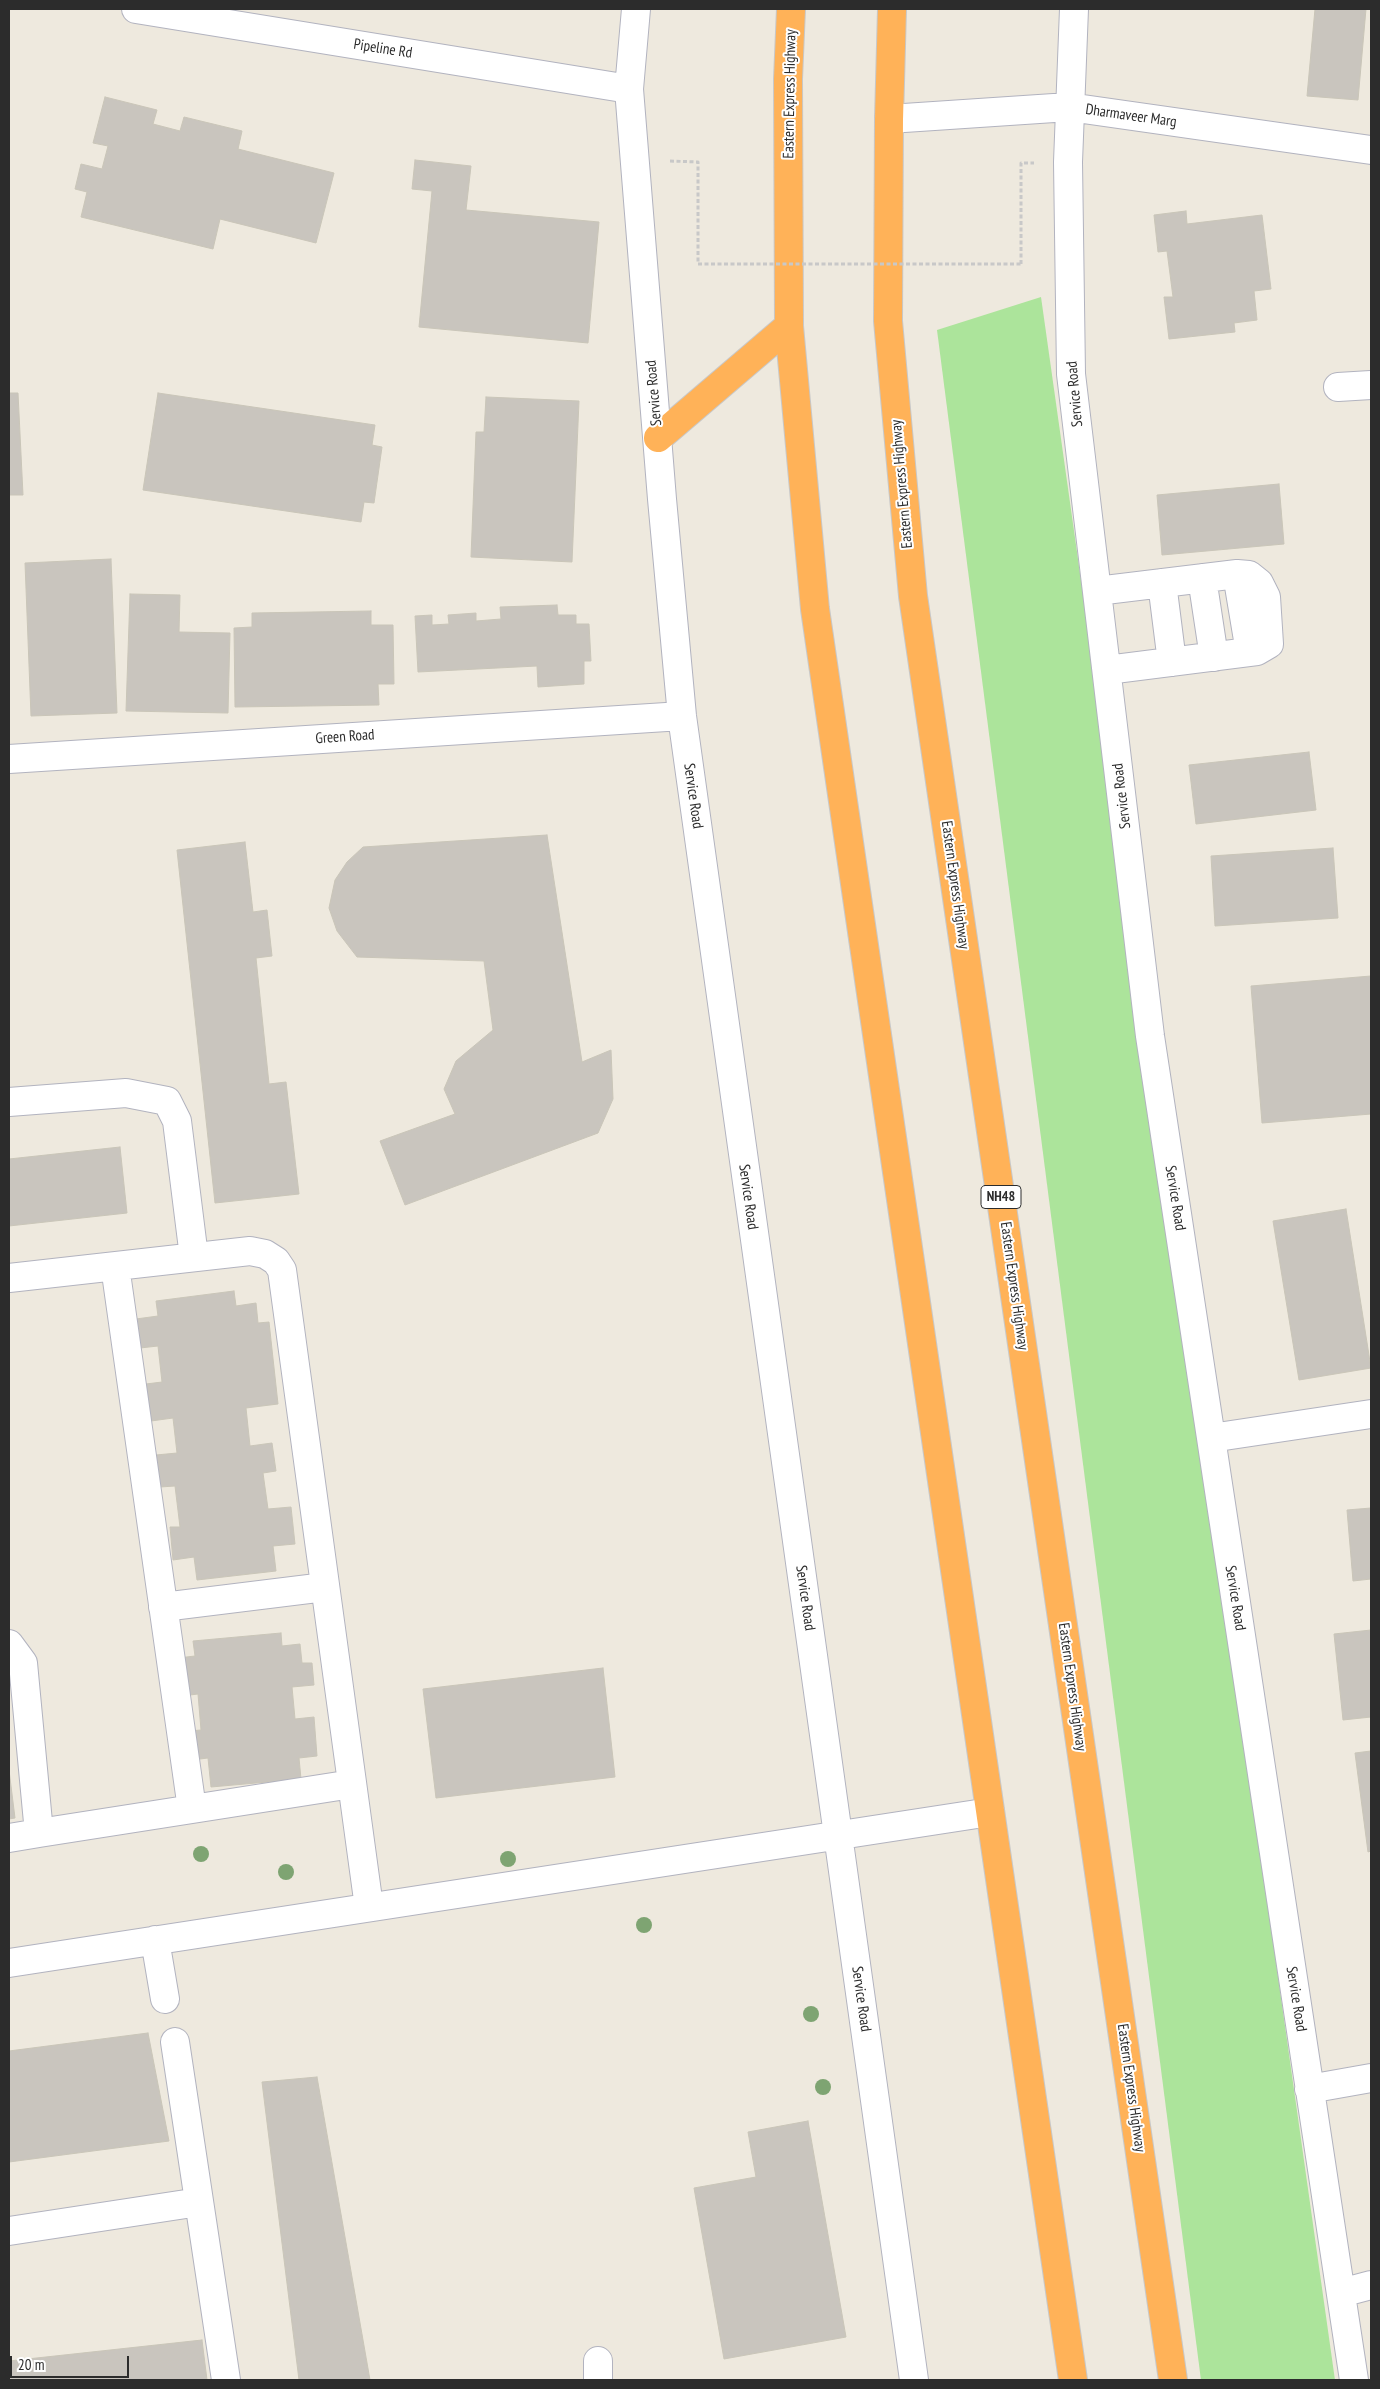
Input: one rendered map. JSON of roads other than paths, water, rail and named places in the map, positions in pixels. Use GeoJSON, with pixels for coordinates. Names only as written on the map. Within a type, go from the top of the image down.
{"type":"FeatureCollection","features":[{"type":"Feature","properties":{"kind":"highway","name":"Eastern Express Highway"},"geometry":{"type":"LineString","coordinates":[[792,9],[788,79],[789,326],[815,609],[1073,2380]]}},
{"type":"Feature","properties":{"kind":"highway","name":"Eastern Express Highway"},"geometry":{"type":"LineString","coordinates":[[892,9],[889,119],[888,321],[913,596],[1173,2380]]}},
{"type":"Feature","properties":{"kind":"highway"},"geometry":{"type":"LineString","coordinates":[[658,438],[789,326]]}},
{"type":"Feature","properties":{"kind":"street","name":"Pipeline Rd"},"geometry":{"type":"LineString","coordinates":[[136,9],[629,89]]}},
{"type":"Feature","properties":{"kind":"street","name":"Service Road"},"geometry":{"type":"LineString","coordinates":[[636,9],[629,89],[682,716],[914,2380]]}},
{"type":"Feature","properties":{"kind":"street","name":"Service Road"},"geometry":{"type":"LineString","coordinates":[[1074,9],[1068,107],[1071,374],[1150,1036],[1354,2380]]}},
{"type":"Feature","properties":{"kind":"street","name":"Dharmaveer Marg"},"geometry":{"type":"LineString","coordinates":[[889,119],[1068,107],[1371,150]]}},
{"type":"Feature","properties":{"kind":"street"},"geometry":{"type":"LineString","coordinates":[[1338,388],[1371,385]]}},
{"type":"Feature","properties":{"kind":"street"},"geometry":{"type":"LineString","coordinates":[[1097,591],[1237,574],[1249,575],[1259,583],[1266,597],[1269,644],[1257,652],[1107,670]]}},
{"type":"Feature","properties":{"kind":"street"},"geometry":{"type":"LineString","coordinates":[[1202,578],[1214,657]]}},
{"type":"Feature","properties":{"kind":"street"},"geometry":{"type":"LineString","coordinates":[[1162,583],[1172,662]]}},
{"type":"Feature","properties":{"kind":"street","name":"Green Road"},"geometry":{"type":"LineString","coordinates":[[9,759],[682,716]]}},
{"type":"Feature","properties":{"kind":"street"},"geometry":{"type":"LineString","coordinates":[[9,1102],[126,1093],[166,1100],[176,1121],[194,1257]]}},
{"type":"Feature","properties":{"kind":"street"},"geometry":{"type":"LineString","coordinates":[[9,1278],[250,1251],[265,1254],[276,1261],[282,1270],[369,1907]]}},
{"type":"Feature","properties":{"kind":"street"},"geometry":{"type":"LineString","coordinates":[[115,1266],[192,1809]]}},
{"type":"Feature","properties":{"kind":"street"},"geometry":{"type":"LineString","coordinates":[[1211,1438],[1371,1414]]}},
{"type":"Feature","properties":{"kind":"street"},"geometry":{"type":"LineString","coordinates":[[163,1608],[325,1587]]}},
{"type":"Feature","properties":{"kind":"street"},"geometry":{"type":"LineString","coordinates":[[9,1644],[23,1664],[39,1833]]}},
{"type":"Feature","properties":{"kind":"street"},"geometry":{"type":"LineString","coordinates":[[9,1838],[352,1784]]}},
{"type":"Feature","properties":{"kind":"street"},"geometry":{"type":"LineString","coordinates":[[9,1963],[990,1812]]}},
{"type":"Feature","properties":{"kind":"street"},"geometry":{"type":"LineString","coordinates":[[155,1940],[165,1999]]}},
{"type":"Feature","properties":{"kind":"street"},"geometry":{"type":"LineString","coordinates":[[175,2042],[226,2380]]}},
{"type":"Feature","properties":{"kind":"street"},"geometry":{"type":"LineString","coordinates":[[1309,2089],[1371,2078]]}},
{"type":"Feature","properties":{"kind":"street"},"geometry":{"type":"LineString","coordinates":[[9,2231],[199,2202]]}},
{"type":"Feature","properties":{"kind":"street"},"geometry":{"type":"LineString","coordinates":[[1341,2293],[1371,2285]]}}]}
